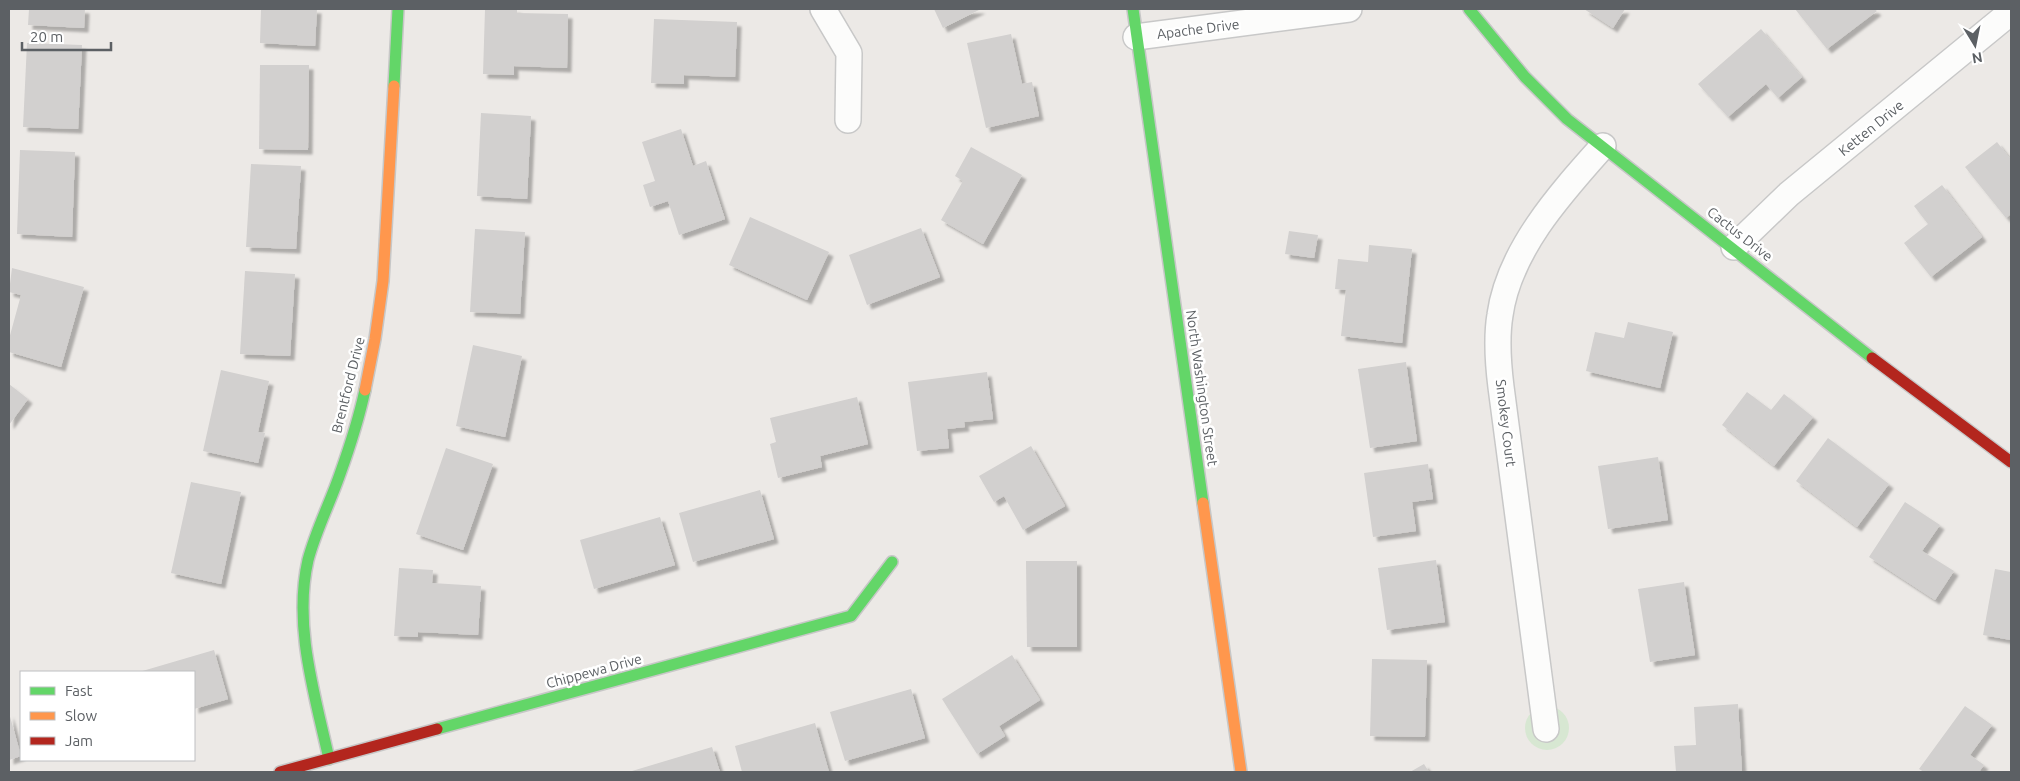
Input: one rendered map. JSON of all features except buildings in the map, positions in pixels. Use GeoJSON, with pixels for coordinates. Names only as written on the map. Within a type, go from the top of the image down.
{"type":"FeatureCollection","features":[{"type":"Feature","properties":{"kind":"street","name":"Brentford Drive"},"geometry":{"type":"LineString","coordinates":[[329,759],[306,654],[304,601],[308,561],[316,534],[340,474],[361,407],[375,339],[383,281],[398,9]]}},
{"type":"Feature","properties":{"kind":"street"},"geometry":{"type":"LineString","coordinates":[[823,9],[849,53],[848,120]]}},
{"type":"Feature","properties":{"kind":"street","name":"North Washington Street"},"geometry":{"type":"LineString","coordinates":[[1132,9],[1242,772]]}},
{"type":"Feature","properties":{"kind":"street","name":"Apache Drive"},"geometry":{"type":"LineString","coordinates":[[1136,37],[1349,9]]}},
{"type":"Feature","properties":{"kind":"street","name":"Cactus Drive"},"geometry":{"type":"LineString","coordinates":[[1469,9],[1525,77],[1567,119],[1734,247],[1881,365],[2011,462]]}},
{"type":"Feature","properties":{"kind":"street","name":"Ketten Drive"},"geometry":{"type":"LineString","coordinates":[[1734,247],[1789,194],[2011,12]]}},
{"type":"Feature","properties":{"kind":"street","name":"Smokey Court"},"geometry":{"type":"LineString","coordinates":[[1546,729],[1501,388],[1498,357],[1500,314],[1516,264],[1534,233],[1578,174],[1603,146]]}},
{"type":"Feature","properties":{"kind":"street","name":"Chippewa Drive"},"geometry":{"type":"LineString","coordinates":[[280,772],[851,616],[892,562]]}},
{"type":"Feature","properties":{"kind":"green space"},"geometry":{"type":"Polygon","coordinates":[[[1547,706],[1559,710],[1565,716],[1569,728],[1565,740],[1559,746],[1547,750],[1535,746],[1529,740],[1525,728],[1529,716],[1535,710],[1547,706]]]}},
{"type":"Feature","properties":{"kind":"traffic: fast"},"geometry":{"type":"LineString","coordinates":[[394,86],[398,9]]}},
{"type":"Feature","properties":{"kind":"traffic: fast"},"geometry":{"type":"LineString","coordinates":[[1133,9],[1203,503]]}},
{"type":"Feature","properties":{"kind":"traffic: fast"},"geometry":{"type":"LineString","coordinates":[[1469,9],[1525,77],[1567,119],[1872,358]]}},
{"type":"Feature","properties":{"kind":"traffic: fast"},"geometry":{"type":"LineString","coordinates":[[329,759],[312,685],[304,635],[304,585],[311,549],[347,453],[365,390]]}},
{"type":"Feature","properties":{"kind":"traffic: fast"},"geometry":{"type":"LineString","coordinates":[[437,729],[851,616],[892,562]]}},
{"type":"Feature","properties":{"kind":"traffic: slow"},"geometry":{"type":"LineString","coordinates":[[365,390],[375,339],[383,281],[394,86]]}},
{"type":"Feature","properties":{"kind":"traffic: slow"},"geometry":{"type":"LineString","coordinates":[[1203,503],[1241,772]]}},
{"type":"Feature","properties":{"kind":"traffic: jam"},"geometry":{"type":"LineString","coordinates":[[1872,358],[2011,462]]}},
{"type":"Feature","properties":{"kind":"traffic: jam"},"geometry":{"type":"LineString","coordinates":[[280,772],[437,729]]}}]}
